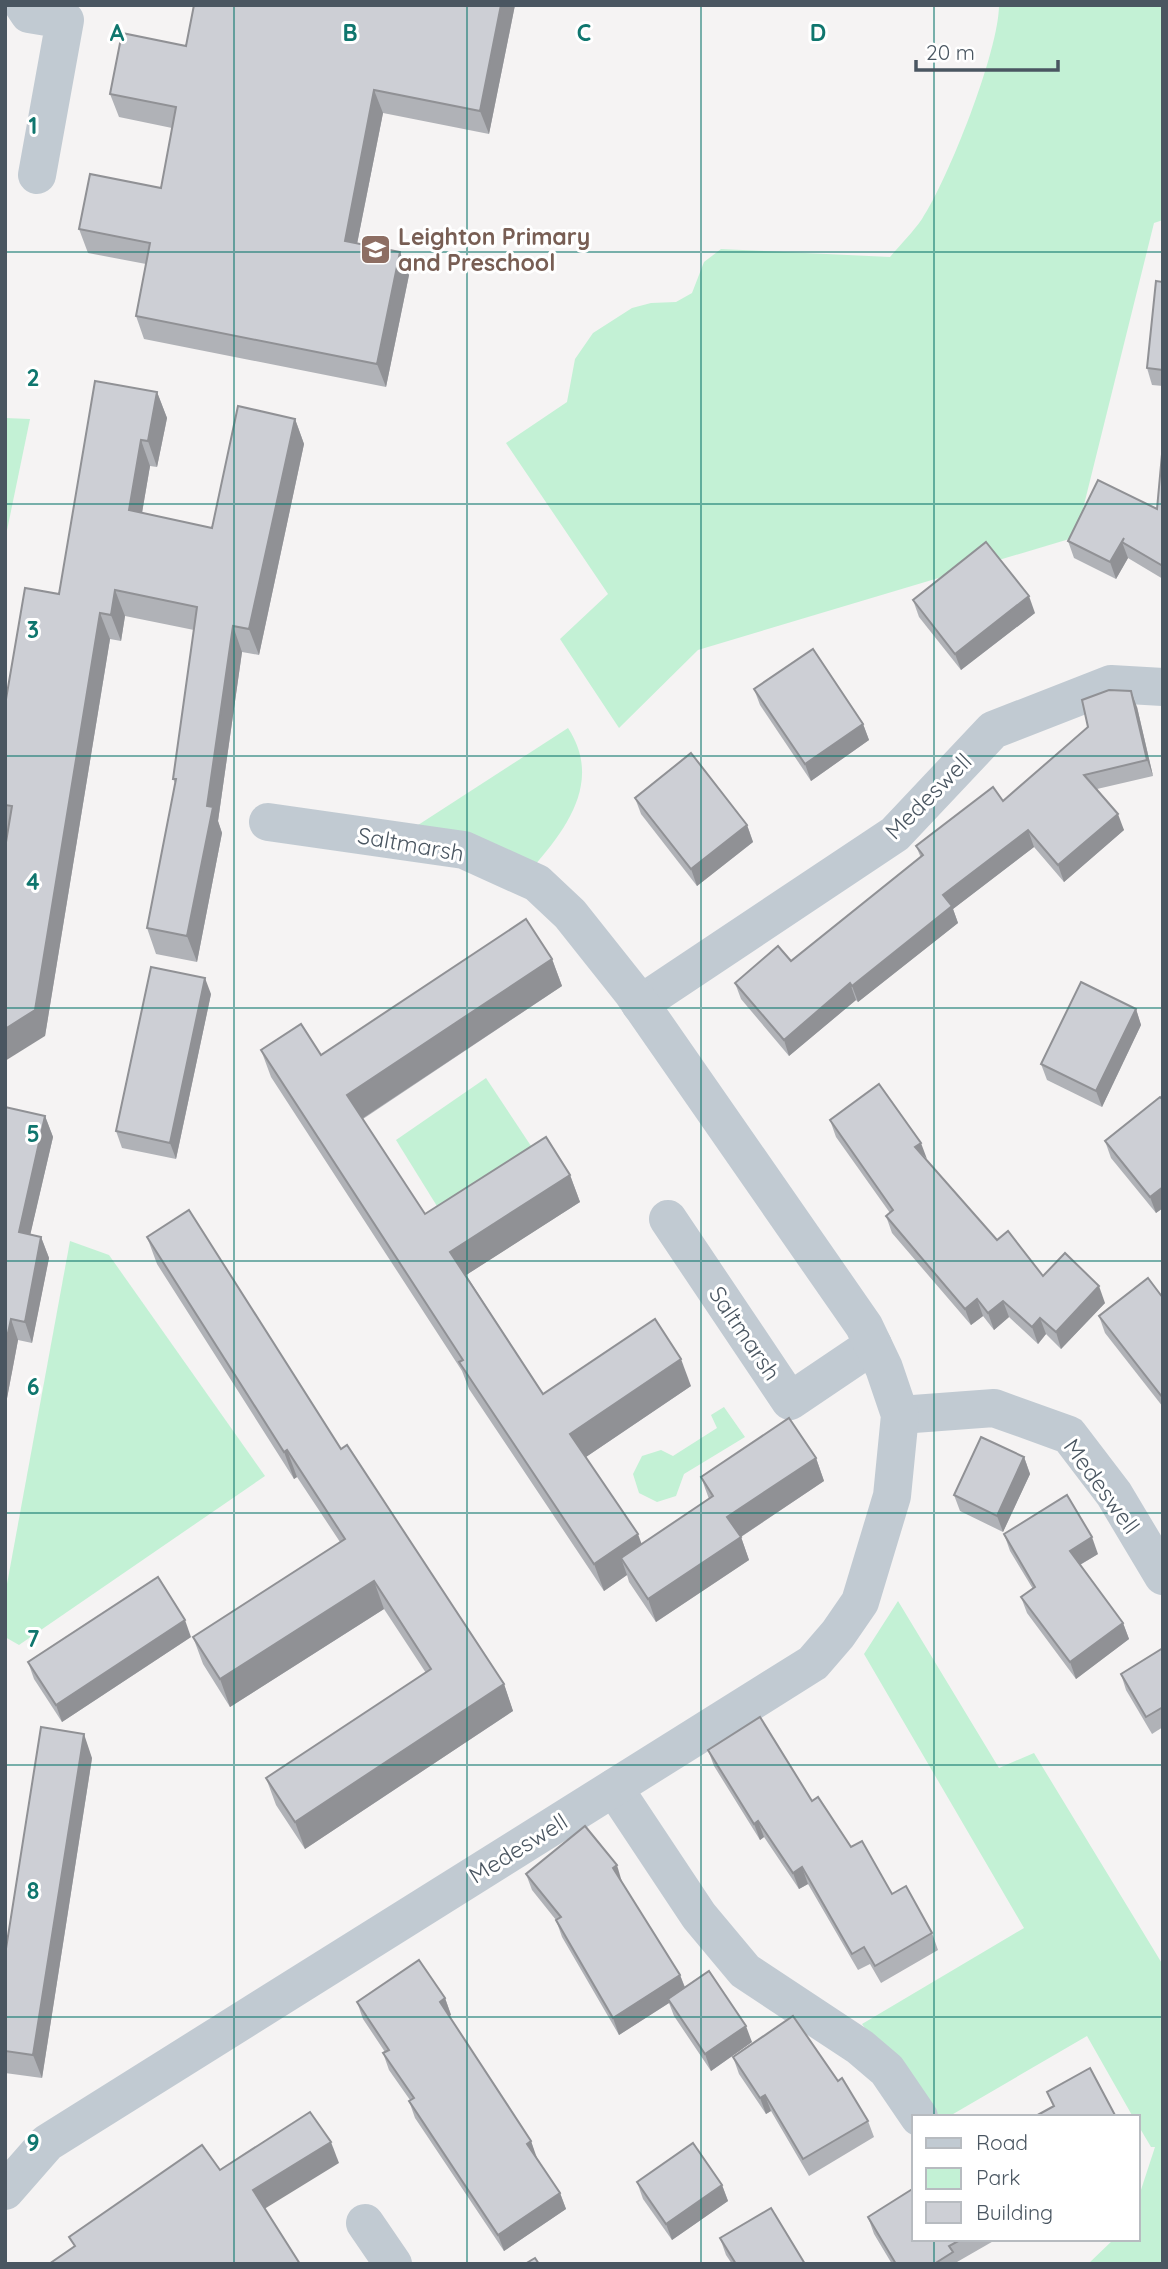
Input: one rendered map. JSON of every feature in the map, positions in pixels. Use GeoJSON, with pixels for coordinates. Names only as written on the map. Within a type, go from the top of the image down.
{"type":"FeatureCollection","features":[{"type":"Feature","properties":{"kind":"street"},"geometry":{"type":"LineString","coordinates":[[23,5],[29,14],[65,20],[37,175]]}},
{"type":"Feature","properties":{"kind":"street","name":"Medeswell"},"geometry":{"type":"LineString","coordinates":[[640,1004],[895,834],[993,730],[1111,684],[1163,687]]}},
{"type":"Feature","properties":{"kind":"street","name":"Saltmarsh"},"geometry":{"type":"LineString","coordinates":[[268,822],[464,850],[537,883],[546,890]]}},
{"type":"Feature","properties":{"kind":"street","name":"Medeswell"},"geometry":{"type":"LineString","coordinates":[[5,2191],[47,2143],[813,1663],[838,1634],[860,1602],[892,1496],[900,1415],[884,1368],[864,1326],[640,1004],[570,914],[546,890]]}},
{"type":"Feature","properties":{"kind":"street","name":"Saltmarsh"},"geometry":{"type":"LineString","coordinates":[[668,1219],[790,1401],[873,1345]]}},
{"type":"Feature","properties":{"kind":"street","name":"Medeswell"},"geometry":{"type":"LineString","coordinates":[[900,1415],[994,1408],[1069,1435],[1114,1494],[1163,1576]]}},
{"type":"Feature","properties":{"kind":"street"},"geometry":{"type":"LineString","coordinates":[[614,1787],[699,1916],[745,1970],[887,2070],[918,2115]]}},
{"type":"Feature","properties":{"kind":"street"},"geometry":{"type":"LineString","coordinates":[[365,2223],[393,2264]]}},
{"type":"Feature","properties":{"kind":"green space"},"geometry":{"type":"Polygon","coordinates":[[[999,5],[1163,5],[1163,220],[1154,223],[1076,537],[698,650],[619,728],[560,639],[608,594],[506,443],[567,402],[575,359],[593,333],[632,308],[651,303],[676,302],[692,293],[704,262],[721,249],[890,257],[922,219],[958,146],[991,52],[999,5]]]}},
{"type":"Feature","properties":{"kind":"green space"},"geometry":{"type":"Polygon","coordinates":[[[5,418],[30,419],[5,540],[5,418]]]}},
{"type":"Feature","properties":{"kind":"green space"},"geometry":{"type":"Polygon","coordinates":[[[568,728],[578,747],[582,766],[581,784],[568,819],[533,867],[415,827],[568,728]]]}},
{"type":"Feature","properties":{"kind":"green space"},"geometry":{"type":"Polygon","coordinates":[[[486,1078],[533,1149],[440,1211],[396,1140],[486,1078]]]}},
{"type":"Feature","properties":{"kind":"green space"},"geometry":{"type":"Polygon","coordinates":[[[70,1241],[109,1255],[265,1476],[19,1645],[5,1637],[5,1595],[70,1241]]]}},
{"type":"Feature","properties":{"kind":"green space"},"geometry":{"type":"Polygon","coordinates":[[[724,1407],[745,1437],[684,1474],[676,1496],[657,1502],[639,1493],[633,1474],[642,1456],[661,1450],[673,1456],[717,1428],[711,1415],[724,1407]]]}},
{"type":"Feature","properties":{"kind":"green space"},"geometry":{"type":"Polygon","coordinates":[[[898,1601],[999,1768],[1034,1753],[1163,1965],[1163,2264],[1088,2264],[1112,2241],[1140,2241],[1140,2193],[1155,2147],[1151,2147],[1140,2128],[1140,2115],[1132,2115],[1087,2036],[951,2115],[919,2115],[896,2071],[862,2024],[1024,1928],[864,1654],[898,1601]]]}},
{"type":"Feature","properties":{"kind":"building"},"geometry":{"type":"Polygon","coordinates":[[[194,5],[501,5],[480,111],[374,90],[345,241],[400,252],[377,364],[136,316],[150,243],[79,229],[90,174],[161,188],[176,107],[110,94],[122,33],[186,46],[194,5]]]}},
{"type":"Feature","properties":{"kind":"building"},"geometry":{"type":"Polygon","coordinates":[[[1156,281],[1163,282],[1163,370],[1147,368],[1156,281]]]}},
{"type":"Feature","properties":{"kind":"building"},"geometry":{"type":"Polygon","coordinates":[[[95,381],[157,392],[148,441],[141,440],[129,510],[212,528],[238,406],[295,419],[249,629],[233,626],[207,806],[213,807],[187,936],[147,928],[176,779],[173,779],[197,607],[115,590],[111,615],[100,613],[35,1010],[5,1029],[5,848],[12,806],[5,805],[5,705],[25,588],[59,594],[95,381]]]}},
{"type":"Feature","properties":{"kind":"building"},"geometry":{"type":"Polygon","coordinates":[[[1163,443],[1163,566],[1122,542],[1124,538],[1110,562],[1068,541],[1098,480],[1157,509],[1163,443]]]}},
{"type":"Feature","properties":{"kind":"building"},"geometry":{"type":"Polygon","coordinates":[[[986,542],[1029,596],[955,654],[913,600],[986,542]]]}},
{"type":"Feature","properties":{"kind":"building"},"geometry":{"type":"Polygon","coordinates":[[[813,649],[863,724],[805,764],[754,689],[813,649]]]}},
{"type":"Feature","properties":{"kind":"building"},"geometry":{"type":"Polygon","coordinates":[[[1109,690],[1131,691],[1147,760],[1084,775],[1118,814],[1058,865],[1028,830],[943,895],[952,906],[852,986],[850,983],[784,1040],[735,983],[778,946],[791,961],[923,855],[916,846],[993,787],[1003,801],[1088,727],[1082,700],[1109,690]]]}},
{"type":"Feature","properties":{"kind":"building"},"geometry":{"type":"Polygon","coordinates":[[[691,753],[747,825],[691,869],[635,798],[691,753]]]}},
{"type":"Feature","properties":{"kind":"building"},"geometry":{"type":"Polygon","coordinates":[[[526,919],[552,959],[347,1095],[425,1214],[546,1137],[570,1175],[450,1252],[543,1394],[655,1319],[681,1359],[570,1434],[638,1534],[594,1564],[459,1362],[463,1360],[261,1050],[301,1024],[321,1055],[526,919]]]}},
{"type":"Feature","properties":{"kind":"building"},"geometry":{"type":"Polygon","coordinates":[[[151,967],[205,978],[170,1143],[116,1131],[151,967]]]}},
{"type":"Feature","properties":{"kind":"building"},"geometry":{"type":"Polygon","coordinates":[[[1081,982],[1136,1009],[1096,1091],[1041,1064],[1081,982]]]}},
{"type":"Feature","properties":{"kind":"building"},"geometry":{"type":"Polygon","coordinates":[[[879,1084],[921,1143],[915,1147],[997,1240],[1008,1231],[1043,1276],[1065,1253],[1099,1286],[1056,1332],[1040,1318],[1032,1327],[1003,1301],[988,1313],[977,1299],[965,1309],[886,1216],[893,1210],[830,1120],[879,1084]]]}},
{"type":"Feature","properties":{"kind":"building"},"geometry":{"type":"Polygon","coordinates":[[[1160,1097],[1163,1100],[1163,1187],[1150,1197],[1105,1141],[1160,1097]]]}},
{"type":"Feature","properties":{"kind":"building"},"geometry":{"type":"Polygon","coordinates":[[[5,1107],[45,1116],[19,1232],[41,1237],[25,1322],[11,1319],[5,1347],[5,1107]]]}},
{"type":"Feature","properties":{"kind":"building"},"geometry":{"type":"Polygon","coordinates":[[[189,1210],[341,1449],[347,1445],[504,1684],[295,1822],[266,1778],[431,1669],[374,1581],[220,1679],[193,1637],[345,1539],[287,1450],[284,1452],[147,1237],[189,1210]]]}},
{"type":"Feature","properties":{"kind":"building"},"geometry":{"type":"Polygon","coordinates":[[[1148,1278],[1163,1298],[1163,1398],[1099,1316],[1148,1278]]]}},
{"type":"Feature","properties":{"kind":"building"},"geometry":{"type":"Polygon","coordinates":[[[789,1418],[816,1458],[727,1517],[741,1537],[648,1599],[621,1558],[713,1496],[701,1477],[789,1418]]]}},
{"type":"Feature","properties":{"kind":"building"},"geometry":{"type":"Polygon","coordinates":[[[981,1437],[1024,1457],[997,1516],[954,1495],[981,1437]]]}},
{"type":"Feature","properties":{"kind":"building"},"geometry":{"type":"Polygon","coordinates":[[[1067,1495],[1092,1537],[1070,1551],[1123,1623],[1070,1662],[1021,1597],[1035,1587],[1004,1534],[1067,1495]]]}},
{"type":"Feature","properties":{"kind":"building"},"geometry":{"type":"Polygon","coordinates":[[[158,1577],[185,1620],[56,1705],[28,1662],[158,1577]]]}},
{"type":"Feature","properties":{"kind":"building"},"geometry":{"type":"Polygon","coordinates":[[[1163,1648],[1163,1707],[1146,1717],[1121,1674],[1163,1648]]]}},
{"type":"Feature","properties":{"kind":"building"},"geometry":{"type":"Polygon","coordinates":[[[760,1717],[812,1801],[818,1797],[851,1847],[862,1841],[892,1894],[906,1886],[932,1933],[875,1966],[864,1947],[852,1954],[802,1867],[793,1873],[758,1821],[754,1824],[708,1750],[760,1717]]]}},
{"type":"Feature","properties":{"kind":"building"},"geometry":{"type":"Polygon","coordinates":[[[41,1727],[84,1734],[33,2055],[5,2051],[5,1955],[41,1727]]]}},
{"type":"Feature","properties":{"kind":"building"},"geometry":{"type":"Polygon","coordinates":[[[585,1826],[617,1865],[613,1868],[680,1975],[613,2018],[556,1920],[561,1917],[526,1874],[585,1826]]]}},
{"type":"Feature","properties":{"kind":"building"},"geometry":{"type":"Polygon","coordinates":[[[419,1960],[445,1998],[440,2002],[531,2141],[527,2144],[560,2193],[498,2235],[409,2101],[414,2098],[383,2053],[389,2050],[357,2002],[419,1960]]]}},
{"type":"Feature","properties":{"kind":"building"},"geometry":{"type":"Polygon","coordinates":[[[709,1971],[746,2026],[705,2054],[668,1999],[709,1971]]]}},
{"type":"Feature","properties":{"kind":"building"},"geometry":{"type":"Polygon","coordinates":[[[793,2016],[838,2081],[842,2078],[868,2121],[803,2159],[765,2095],[760,2098],[733,2057],[793,2016]]]}},
{"type":"Feature","properties":{"kind":"building"},"geometry":{"type":"Polygon","coordinates":[[[1090,2068],[1115,2115],[1038,2115],[1054,2106],[1047,2092],[1090,2068]]]}},
{"type":"Feature","properties":{"kind":"building"},"geometry":{"type":"Polygon","coordinates":[[[310,2112],[331,2142],[253,2190],[300,2264],[49,2264],[75,2246],[69,2237],[202,2145],[220,2170],[310,2112]]]}},
{"type":"Feature","properties":{"kind":"building"},"geometry":{"type":"Polygon","coordinates":[[[693,2143],[722,2185],[666,2224],[637,2182],[693,2143]]]}},
{"type":"Feature","properties":{"kind":"building"},"geometry":{"type":"Polygon","coordinates":[[[912,2189],[912,2241],[958,2241],[949,2246],[953,2252],[934,2264],[896,2264],[868,2217],[912,2189]]]}},
{"type":"Feature","properties":{"kind":"building"},"geometry":{"type":"Polygon","coordinates":[[[771,2208],[805,2264],[736,2264],[720,2238],[771,2208]]]}},
{"type":"Feature","properties":{"kind":"building"},"geometry":{"type":"Polygon","coordinates":[[[535,2258],[539,2264],[525,2264],[535,2258]]]}},
{"type":"Feature","properties":{"kind":"place","name":"Leighton Primary and Preschool"},"geometry":{"type":"Point","coordinates":[375,249]}}]}
